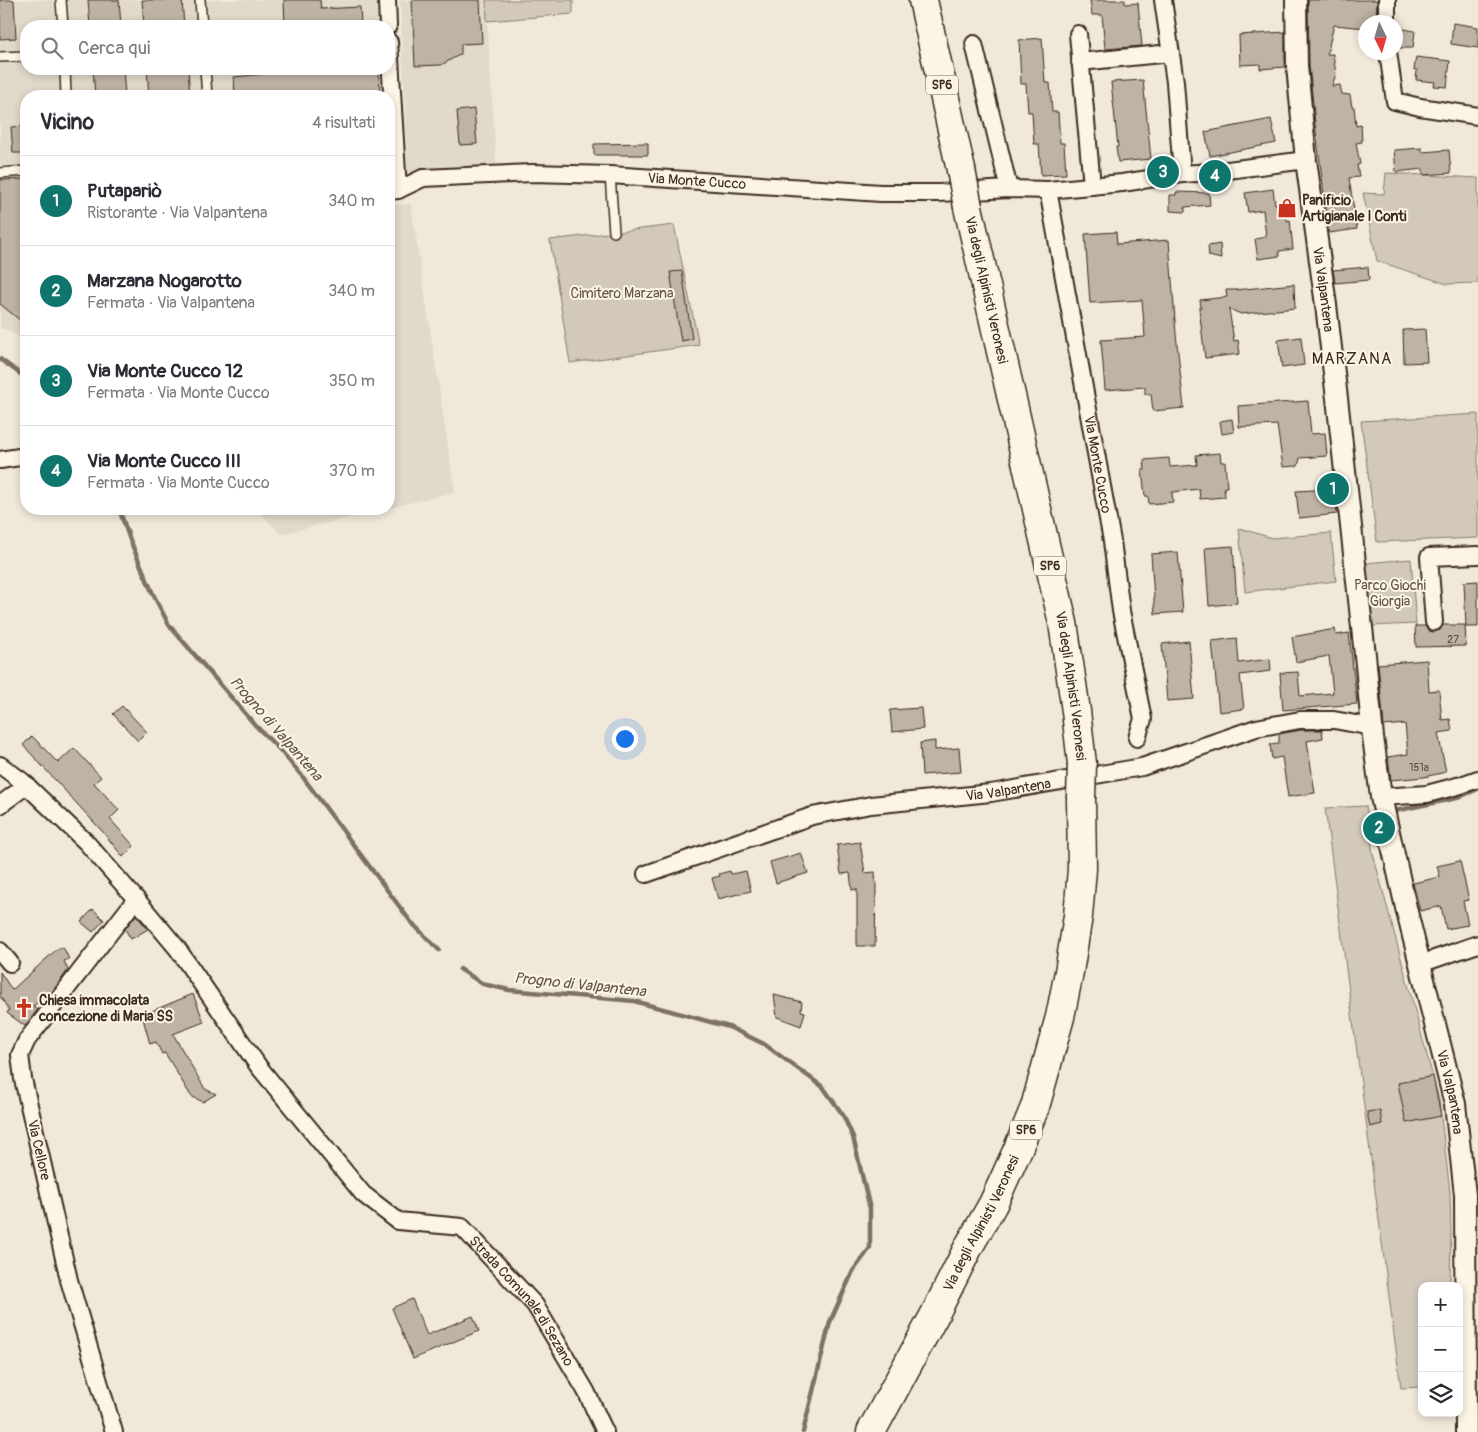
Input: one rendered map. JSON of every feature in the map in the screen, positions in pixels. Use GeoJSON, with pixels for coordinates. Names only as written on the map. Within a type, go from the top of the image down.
{"type":"FeatureCollection","features":[{"type":"Feature","properties":{"kind":"highway","name":"Via degli Alpinisti Veronesi"},"geometry":{"type":"LineString","coordinates":[[871,1432],[993,1204],[1017,1152],[1035,1106],[1060,1017],[1069,972],[1077,926],[1082,869],[1082,764],[1063,623],[923,0]]}},
{"type":"Feature","properties":{"kind":"street"},"geometry":{"type":"LineString","coordinates":[[387,0],[388,20]]}},
{"type":"Feature","properties":{"kind":"street"},"geometry":{"type":"LineString","coordinates":[[1163,0],[1175,82],[1182,174]]}},
{"type":"Feature","properties":{"kind":"street","name":"Via Valpantena"},"geometry":{"type":"LineString","coordinates":[[1296,0],[1297,66],[1306,160],[1338,407],[1381,798],[1455,1104],[1465,1195],[1466,1432]]}},
{"type":"Feature","properties":{"kind":"street"},"geometry":{"type":"LineString","coordinates":[[1387,0],[1387,15]]}},
{"type":"Feature","properties":{"kind":"street"},"geometry":{"type":"LineString","coordinates":[[1078,34],[1092,186]]}},
{"type":"Feature","properties":{"kind":"street"},"geometry":{"type":"LineString","coordinates":[[974,44],[1009,189]]}},
{"type":"Feature","properties":{"kind":"street"},"geometry":{"type":"LineString","coordinates":[[1080,62],[1171,53]]}},
{"type":"Feature","properties":{"kind":"street"},"geometry":{"type":"LineString","coordinates":[[1389,60],[1395,100],[1420,107],[1478,116]]}},
{"type":"Feature","properties":{"kind":"street"},"geometry":{"type":"LineString","coordinates":[[390,75],[391,90]]}},
{"type":"Feature","properties":{"kind":"street","name":"Via Monte Cucco"},"geometry":{"type":"LineString","coordinates":[[395,191],[423,178],[532,173],[610,175],[881,193],[939,193],[1009,189],[1048,190],[1122,183],[1306,160]]}},
{"type":"Feature","properties":{"kind":"street","name":"Via Monte Cucco"},"geometry":{"type":"LineString","coordinates":[[1048,190],[1112,540],[1120,611],[1144,720],[1137,738]]}},
{"type":"Feature","properties":{"kind":"street"},"geometry":{"type":"LineString","coordinates":[[0,460],[20,457]]}},
{"type":"Feature","properties":{"kind":"street"},"geometry":{"type":"LineString","coordinates":[[1434,622],[1429,557],[1478,555]]}},
{"type":"Feature","properties":{"kind":"street","name":"Via Valpantena"},"geometry":{"type":"LineString","coordinates":[[646,874],[812,816],[871,805],[991,793],[1142,767],[1256,728],[1300,720],[1334,720],[1372,727]]}},
{"type":"Feature","properties":{"kind":"street"},"geometry":{"type":"LineString","coordinates":[[0,765],[27,786],[86,842],[136,899]]}},
{"type":"Feature","properties":{"kind":"street"},"geometry":{"type":"LineString","coordinates":[[1381,798],[1427,794],[1478,779]]}},
{"type":"Feature","properties":{"kind":"street"},"geometry":{"type":"LineString","coordinates":[[0,805],[27,786]]}},
{"type":"Feature","properties":{"kind":"street","name":"Strada Comunale di Sezano"},"geometry":{"type":"LineString","coordinates":[[136,899],[177,948],[259,1067],[364,1194],[398,1222],[462,1228],[535,1304],[586,1391],[605,1432]]}},
{"type":"Feature","properties":{"kind":"street","name":"Via Cellore"},"geometry":{"type":"LineString","coordinates":[[114,1432],[69,1280],[23,1080],[20,1056],[27,1040],[136,899]]}},
{"type":"Feature","properties":{"kind":"street"},"geometry":{"type":"LineString","coordinates":[[1420,964],[1478,944]]}},
{"type":"Feature","properties":{"kind":"lane"},"geometry":{"type":"LineString","coordinates":[[61,0],[63,20]]}},
{"type":"Feature","properties":{"kind":"lane"},"geometry":{"type":"LineString","coordinates":[[200,0],[202,20]]}},
{"type":"Feature","properties":{"kind":"lane"},"geometry":{"type":"LineString","coordinates":[[0,57],[20,56]]}},
{"type":"Feature","properties":{"kind":"lane"},"geometry":{"type":"LineString","coordinates":[[65,75],[66,90]]}},
{"type":"Feature","properties":{"kind":"lane"},"geometry":{"type":"LineString","coordinates":[[205,75],[207,90]]}},
{"type":"Feature","properties":{"kind":"lane"},"geometry":{"type":"LineString","coordinates":[[0,173],[20,172]]}},
{"type":"Feature","properties":{"kind":"lane"},"geometry":{"type":"LineString","coordinates":[[610,175],[614,232]]}},
{"type":"Feature","properties":{"kind":"shaded area"},"geometry":{"type":"Polygon","coordinates":[[[0,0],[378,0],[379,20],[20,20],[20,75],[381,75],[382,90],[20,90],[20,337],[8,330],[0,328],[0,0]]]}},
{"type":"Feature","properties":{"kind":"shaded area"},"geometry":{"type":"Polygon","coordinates":[[[400,0],[486,0],[497,176],[408,177],[400,0]]]}},
{"type":"Feature","properties":{"kind":"shaded area"},"geometry":{"type":"Polygon","coordinates":[[[395,204],[411,204],[455,492],[395,507],[395,204]]]}},
{"type":"Feature","properties":{"kind":"shaded area"},"geometry":{"type":"Polygon","coordinates":[[[262,515],[360,515],[281,534],[262,515]]]}},
{"type":"Feature","properties":{"kind":"green space"},"geometry":{"type":"Polygon","coordinates":[[[486,0],[573,0],[573,14],[487,21],[486,0]]]}},
{"type":"Feature","properties":{"kind":"green space"},"geometry":{"type":"Polygon","coordinates":[[[1386,173],[1478,178],[1478,283],[1447,284],[1377,261],[1363,193],[1384,194],[1386,173]]]}},
{"type":"Feature","properties":{"kind":"green space","name":"Cimitero Marzana"},"geometry":{"type":"Polygon","coordinates":[[[674,225],[699,345],[570,363],[550,240],[674,225]]]}},
{"type":"Feature","properties":{"kind":"green space"},"geometry":{"type":"Polygon","coordinates":[[[1478,414],[1478,538],[1377,542],[1361,421],[1478,414]]]}},
{"type":"Feature","properties":{"kind":"green space"},"geometry":{"type":"Polygon","coordinates":[[[1239,528],[1272,538],[1331,533],[1336,581],[1245,592],[1239,528]]]}},
{"type":"Feature","properties":{"kind":"green space","name":"Parco Giochi Giorgia"},"geometry":{"type":"Polygon","coordinates":[[[1411,559],[1416,624],[1370,626],[1365,563],[1411,559]]]}},
{"type":"Feature","properties":{"kind":"green space"},"geometry":{"type":"Polygon","coordinates":[[[1366,806],[1373,854],[1439,1100],[1450,1192],[1450,1282],[1418,1282],[1418,1387],[1401,1388],[1325,808],[1366,806]]]}},
{"type":"Feature","properties":{"kind":"building"},"geometry":{"type":"Polygon","coordinates":[[[0,0],[14,0],[16,38],[0,39],[0,0]]]}},
{"type":"Feature","properties":{"kind":"building"},"geometry":{"type":"Polygon","coordinates":[[[88,0],[119,0],[121,20],[90,20],[88,0]]]}},
{"type":"Feature","properties":{"kind":"building"},"geometry":{"type":"Polygon","coordinates":[[[142,0],[182,0],[184,20],[144,20],[142,0]]]}},
{"type":"Feature","properties":{"kind":"building"},"geometry":{"type":"Polygon","coordinates":[[[284,0],[320,0],[321,9],[360,7],[361,20],[285,20],[284,0]]]}},
{"type":"Feature","properties":{"kind":"building"},"geometry":{"type":"Polygon","coordinates":[[[412,0],[480,0],[482,43],[461,44],[461,54],[441,65],[415,66],[412,0]]]}},
{"type":"Feature","properties":{"kind":"building"},"geometry":{"type":"Polygon","coordinates":[[[1090,0],[1125,0],[1125,4],[1138,3],[1142,46],[1105,49],[1102,15],[1092,15],[1090,0]]]}},
{"type":"Feature","properties":{"kind":"building"},"geometry":{"type":"Polygon","coordinates":[[[1308,0],[1377,0],[1376,15],[1358,15],[1358,27],[1334,25],[1327,54],[1333,54],[1336,74],[1332,86],[1340,85],[1342,94],[1350,95],[1352,107],[1354,107],[1356,126],[1361,125],[1362,142],[1356,143],[1360,164],[1357,165],[1359,177],[1349,178],[1357,229],[1329,233],[1309,65],[1308,0]]]}},
{"type":"Feature","properties":{"kind":"building"},"geometry":{"type":"Polygon","coordinates":[[[1453,23],[1478,27],[1478,48],[1451,44],[1453,23]]]}},
{"type":"Feature","properties":{"kind":"building"},"geometry":{"type":"Polygon","coordinates":[[[1403,29],[1415,31],[1413,48],[1403,48],[1403,29]]]}},
{"type":"Feature","properties":{"kind":"building"},"geometry":{"type":"Polygon","coordinates":[[[1285,32],[1285,67],[1260,69],[1260,64],[1240,65],[1239,35],[1285,32]]]}},
{"type":"Feature","properties":{"kind":"building"},"geometry":{"type":"Polygon","coordinates":[[[1042,38],[1045,83],[1050,83],[1052,112],[1058,112],[1060,143],[1064,143],[1066,174],[1041,175],[1039,144],[1034,144],[1032,112],[1028,112],[1026,84],[1021,84],[1019,40],[1042,38]]]}},
{"type":"Feature","properties":{"kind":"building"},"geometry":{"type":"Polygon","coordinates":[[[1416,57],[1450,61],[1447,87],[1434,86],[1435,82],[1416,80],[1417,70],[1414,70],[1416,57]]]}},
{"type":"Feature","properties":{"kind":"building"},"geometry":{"type":"Polygon","coordinates":[[[93,75],[123,75],[125,90],[95,90],[93,75]]]}},
{"type":"Feature","properties":{"kind":"building"},"geometry":{"type":"Polygon","coordinates":[[[147,75],[188,75],[190,90],[149,90],[147,75]]]}},
{"type":"Feature","properties":{"kind":"building"},"geometry":{"type":"Polygon","coordinates":[[[254,75],[379,75],[380,90],[235,90],[234,77],[254,75]]]}},
{"type":"Feature","properties":{"kind":"building"},"geometry":{"type":"Polygon","coordinates":[[[1143,80],[1151,159],[1118,162],[1111,82],[1143,80]]]}},
{"type":"Feature","properties":{"kind":"building"},"geometry":{"type":"Polygon","coordinates":[[[474,109],[477,144],[460,145],[457,111],[474,109]]]}},
{"type":"Feature","properties":{"kind":"building"},"geometry":{"type":"Polygon","coordinates":[[[1271,119],[1276,143],[1210,156],[1205,132],[1271,119]]]}},
{"type":"Feature","properties":{"kind":"building"},"geometry":{"type":"Polygon","coordinates":[[[20,126],[20,153],[13,153],[11,127],[20,126]]]}},
{"type":"Feature","properties":{"kind":"building"},"geometry":{"type":"Polygon","coordinates":[[[648,143],[648,155],[594,155],[594,144],[648,143]]]}},
{"type":"Feature","properties":{"kind":"building"},"geometry":{"type":"Polygon","coordinates":[[[1422,148],[1422,152],[1449,150],[1451,173],[1423,175],[1423,169],[1396,172],[1394,150],[1422,148]]]}},
{"type":"Feature","properties":{"kind":"building"},"geometry":{"type":"Polygon","coordinates":[[[20,179],[20,320],[0,304],[0,180],[20,179]]]}},
{"type":"Feature","properties":{"kind":"building"},"geometry":{"type":"Polygon","coordinates":[[[1273,189],[1275,204],[1285,203],[1287,221],[1290,220],[1293,249],[1279,251],[1280,256],[1258,259],[1255,239],[1266,237],[1263,210],[1248,212],[1245,193],[1273,189]]]}},
{"type":"Feature","properties":{"kind":"building"},"geometry":{"type":"Polygon","coordinates":[[[1176,192],[1209,193],[1210,205],[1185,207],[1185,212],[1170,211],[1170,195],[1176,195],[1176,192]]]}},
{"type":"Feature","properties":{"kind":"building"},"geometry":{"type":"Polygon","coordinates":[[[1116,232],[1117,244],[1169,240],[1184,408],[1153,411],[1151,394],[1145,394],[1145,387],[1105,390],[1101,340],[1145,337],[1142,300],[1090,303],[1085,234],[1116,232]]]}},
{"type":"Feature","properties":{"kind":"building"},"geometry":{"type":"Polygon","coordinates":[[[1220,244],[1221,259],[1209,256],[1208,246],[1220,244]]]}},
{"type":"Feature","properties":{"kind":"building"},"geometry":{"type":"Polygon","coordinates":[[[1368,267],[1369,280],[1335,283],[1333,270],[1368,267]]]}},
{"type":"Feature","properties":{"kind":"building"},"geometry":{"type":"Polygon","coordinates":[[[682,271],[692,339],[681,341],[670,272],[682,271]]]}},
{"type":"Feature","properties":{"kind":"building"},"geometry":{"type":"Polygon","coordinates":[[[1294,284],[1295,308],[1241,314],[1229,309],[1234,341],[1238,340],[1240,354],[1205,358],[1199,308],[1201,308],[1200,300],[1227,297],[1226,290],[1294,284]]]}},
{"type":"Feature","properties":{"kind":"building"},"geometry":{"type":"Polygon","coordinates":[[[1425,329],[1427,362],[1404,363],[1403,330],[1425,329]]]}},
{"type":"Feature","properties":{"kind":"building"},"geometry":{"type":"Polygon","coordinates":[[[1301,337],[1304,365],[1282,368],[1278,340],[1301,337]]]}},
{"type":"Feature","properties":{"kind":"building"},"geometry":{"type":"Polygon","coordinates":[[[1308,401],[1311,434],[1325,433],[1327,456],[1300,458],[1298,466],[1283,467],[1277,425],[1239,427],[1238,406],[1308,401]]]}},
{"type":"Feature","properties":{"kind":"building"},"geometry":{"type":"Polygon","coordinates":[[[1232,419],[1234,432],[1222,434],[1220,421],[1232,419]]]}},
{"type":"Feature","properties":{"kind":"building"},"geometry":{"type":"Polygon","coordinates":[[[1220,453],[1221,462],[1225,462],[1227,487],[1224,487],[1225,497],[1200,499],[1199,489],[1172,492],[1173,502],[1149,504],[1148,496],[1145,496],[1142,470],[1145,470],[1144,460],[1169,458],[1170,467],[1197,465],[1196,455],[1220,453]]]}},
{"type":"Feature","properties":{"kind":"building"},"geometry":{"type":"Polygon","coordinates":[[[1334,489],[1337,514],[1299,518],[1296,491],[1334,489]]]}},
{"type":"Feature","properties":{"kind":"building"},"geometry":{"type":"Polygon","coordinates":[[[1233,546],[1237,603],[1209,606],[1205,548],[1233,546]]]}},
{"type":"Feature","properties":{"kind":"building"},"geometry":{"type":"Polygon","coordinates":[[[1178,552],[1183,612],[1155,614],[1151,554],[1178,552]]]}},
{"type":"Feature","properties":{"kind":"building"},"geometry":{"type":"Polygon","coordinates":[[[1478,581],[1478,627],[1466,627],[1464,582],[1478,581]]]}},
{"type":"Feature","properties":{"kind":"building"},"geometry":{"type":"Polygon","coordinates":[[[1443,625],[1465,625],[1466,646],[1416,647],[1415,626],[1425,626],[1429,631],[1434,632],[1440,630],[1443,625]]]}},
{"type":"Feature","properties":{"kind":"building"},"geometry":{"type":"Polygon","coordinates":[[[1335,629],[1336,635],[1349,633],[1357,704],[1283,710],[1280,673],[1298,672],[1300,696],[1333,693],[1329,656],[1296,662],[1292,637],[1335,629]]]}},
{"type":"Feature","properties":{"kind":"building"},"geometry":{"type":"Polygon","coordinates":[[[1237,638],[1239,663],[1270,659],[1271,671],[1240,675],[1244,709],[1219,712],[1212,641],[1237,638]]]}},
{"type":"Feature","properties":{"kind":"building"},"geometry":{"type":"Polygon","coordinates":[[[1189,641],[1194,699],[1167,701],[1162,644],[1189,641]]]}},
{"type":"Feature","properties":{"kind":"building"},"geometry":{"type":"Polygon","coordinates":[[[1427,660],[1429,691],[1439,690],[1442,720],[1450,719],[1452,731],[1438,733],[1446,772],[1424,777],[1391,780],[1388,757],[1408,754],[1405,724],[1384,726],[1378,664],[1427,660]]]}},
{"type":"Feature","properties":{"kind":"building"},"geometry":{"type":"Polygon","coordinates":[[[122,706],[147,732],[138,741],[113,714],[122,706]]]}},
{"type":"Feature","properties":{"kind":"building"},"geometry":{"type":"Polygon","coordinates":[[[921,708],[923,729],[892,732],[890,710],[921,708]]]}},
{"type":"Feature","properties":{"kind":"building"},"geometry":{"type":"Polygon","coordinates":[[[1301,730],[1322,730],[1323,738],[1307,741],[1315,793],[1288,797],[1282,757],[1272,759],[1270,744],[1279,743],[1279,734],[1301,730]]]}},
{"type":"Feature","properties":{"kind":"building"},"geometry":{"type":"Polygon","coordinates":[[[32,736],[58,763],[74,748],[101,777],[94,783],[119,810],[110,819],[134,846],[123,857],[102,831],[23,745],[32,736]]]}},
{"type":"Feature","properties":{"kind":"building"},"geometry":{"type":"Polygon","coordinates":[[[935,741],[935,750],[959,748],[961,772],[922,775],[920,743],[935,741]]]}},
{"type":"Feature","properties":{"kind":"building"},"geometry":{"type":"Polygon","coordinates":[[[860,842],[865,873],[875,872],[875,946],[857,946],[857,889],[852,890],[850,873],[841,874],[837,845],[860,842]]]}},
{"type":"Feature","properties":{"kind":"building"},"geometry":{"type":"Polygon","coordinates":[[[801,853],[808,873],[776,883],[770,862],[801,853]]]}},
{"type":"Feature","properties":{"kind":"building"},"geometry":{"type":"Polygon","coordinates":[[[1460,861],[1469,900],[1463,901],[1468,925],[1446,929],[1441,906],[1420,911],[1413,883],[1440,877],[1437,866],[1460,861]]]}},
{"type":"Feature","properties":{"kind":"building"},"geometry":{"type":"Polygon","coordinates":[[[730,871],[731,874],[746,871],[751,891],[718,899],[712,878],[730,871]]]}},
{"type":"Feature","properties":{"kind":"building"},"geometry":{"type":"Polygon","coordinates":[[[93,909],[104,920],[93,932],[81,922],[93,909]]]}},
{"type":"Feature","properties":{"kind":"building"},"geometry":{"type":"Polygon","coordinates":[[[136,915],[148,929],[131,939],[125,929],[136,915]]]}},
{"type":"Feature","properties":{"kind":"building"},"geometry":{"type":"Polygon","coordinates":[[[63,947],[69,959],[64,961],[68,970],[52,992],[33,1006],[38,1009],[25,1026],[7,1013],[9,1010],[0,996],[0,972],[12,990],[57,949],[63,947]]]}},
{"type":"Feature","properties":{"kind":"building"},"geometry":{"type":"Polygon","coordinates":[[[193,994],[204,1022],[173,1034],[205,1089],[216,1094],[203,1102],[191,1096],[165,1053],[162,1054],[156,1042],[150,1044],[142,1015],[193,994]]]}},
{"type":"Feature","properties":{"kind":"building"},"geometry":{"type":"Polygon","coordinates":[[[774,995],[802,1002],[801,1011],[805,1012],[801,1026],[777,1017],[774,995]]]}},
{"type":"Feature","properties":{"kind":"building"},"geometry":{"type":"Polygon","coordinates":[[[1433,1076],[1441,1116],[1406,1123],[1398,1083],[1433,1076]]]}},
{"type":"Feature","properties":{"kind":"building"},"geometry":{"type":"Polygon","coordinates":[[[1380,1110],[1382,1124],[1370,1127],[1367,1112],[1380,1110]]]}},
{"type":"Feature","properties":{"kind":"building"},"geometry":{"type":"Polygon","coordinates":[[[412,1299],[427,1335],[473,1316],[479,1331],[413,1359],[392,1308],[412,1299]]]}},
{"type":"Feature","properties":{"kind":"waterway","name":"Progno di Valpantena"},"geometry":{"type":"LineString","coordinates":[[0,359],[20,374]]}},
{"type":"Feature","properties":{"kind":"waterway","name":"Progno di Valpantena"},"geometry":{"type":"LineString","coordinates":[[121,515],[153,594],[169,625],[302,776],[411,922],[439,950]]}},
{"type":"Feature","properties":{"kind":"waterway"},"geometry":{"type":"LineString","coordinates":[[1390,812],[1457,798],[1478,789]]}},
{"type":"Feature","properties":{"kind":"waterway","name":"Progno di Valpantena"},"geometry":{"type":"LineString","coordinates":[[460,969],[483,984],[509,990],[634,1001],[729,1027],[764,1044],[823,1087],[843,1115],[853,1137],[870,1209],[870,1248],[853,1271],[830,1322],[803,1432]]}},
{"type":"Feature","properties":{"kind":"place","name":"Via Monte Cucco 12"},"geometry":{"type":"Point","coordinates":[1163,172]}},
{"type":"Feature","properties":{"kind":"place","name":"Via Monte Cucco III"},"geometry":{"type":"Point","coordinates":[1215,176]}},
{"type":"Feature","properties":{"kind":"place","name":"Panificio Artigianale I Conti"},"geometry":{"type":"Point","coordinates":[1287,208]}},
{"type":"Feature","properties":{"kind":"place","name":"Putapariò"},"geometry":{"type":"Point","coordinates":[1333,489]}},
{"type":"Feature","properties":{"kind":"place","name":"Marzana Nogarotto"},"geometry":{"type":"Point","coordinates":[1379,828]}},
{"type":"Feature","properties":{"kind":"place","name":"Chiesa immacolata concezione di Maria SS"},"geometry":{"type":"Point","coordinates":[24,1008]}},
{"type":"Feature","properties":{"kind":"district","name":"MARZANA"},"geometry":{"type":"Point","coordinates":[1352,359]}}]}
